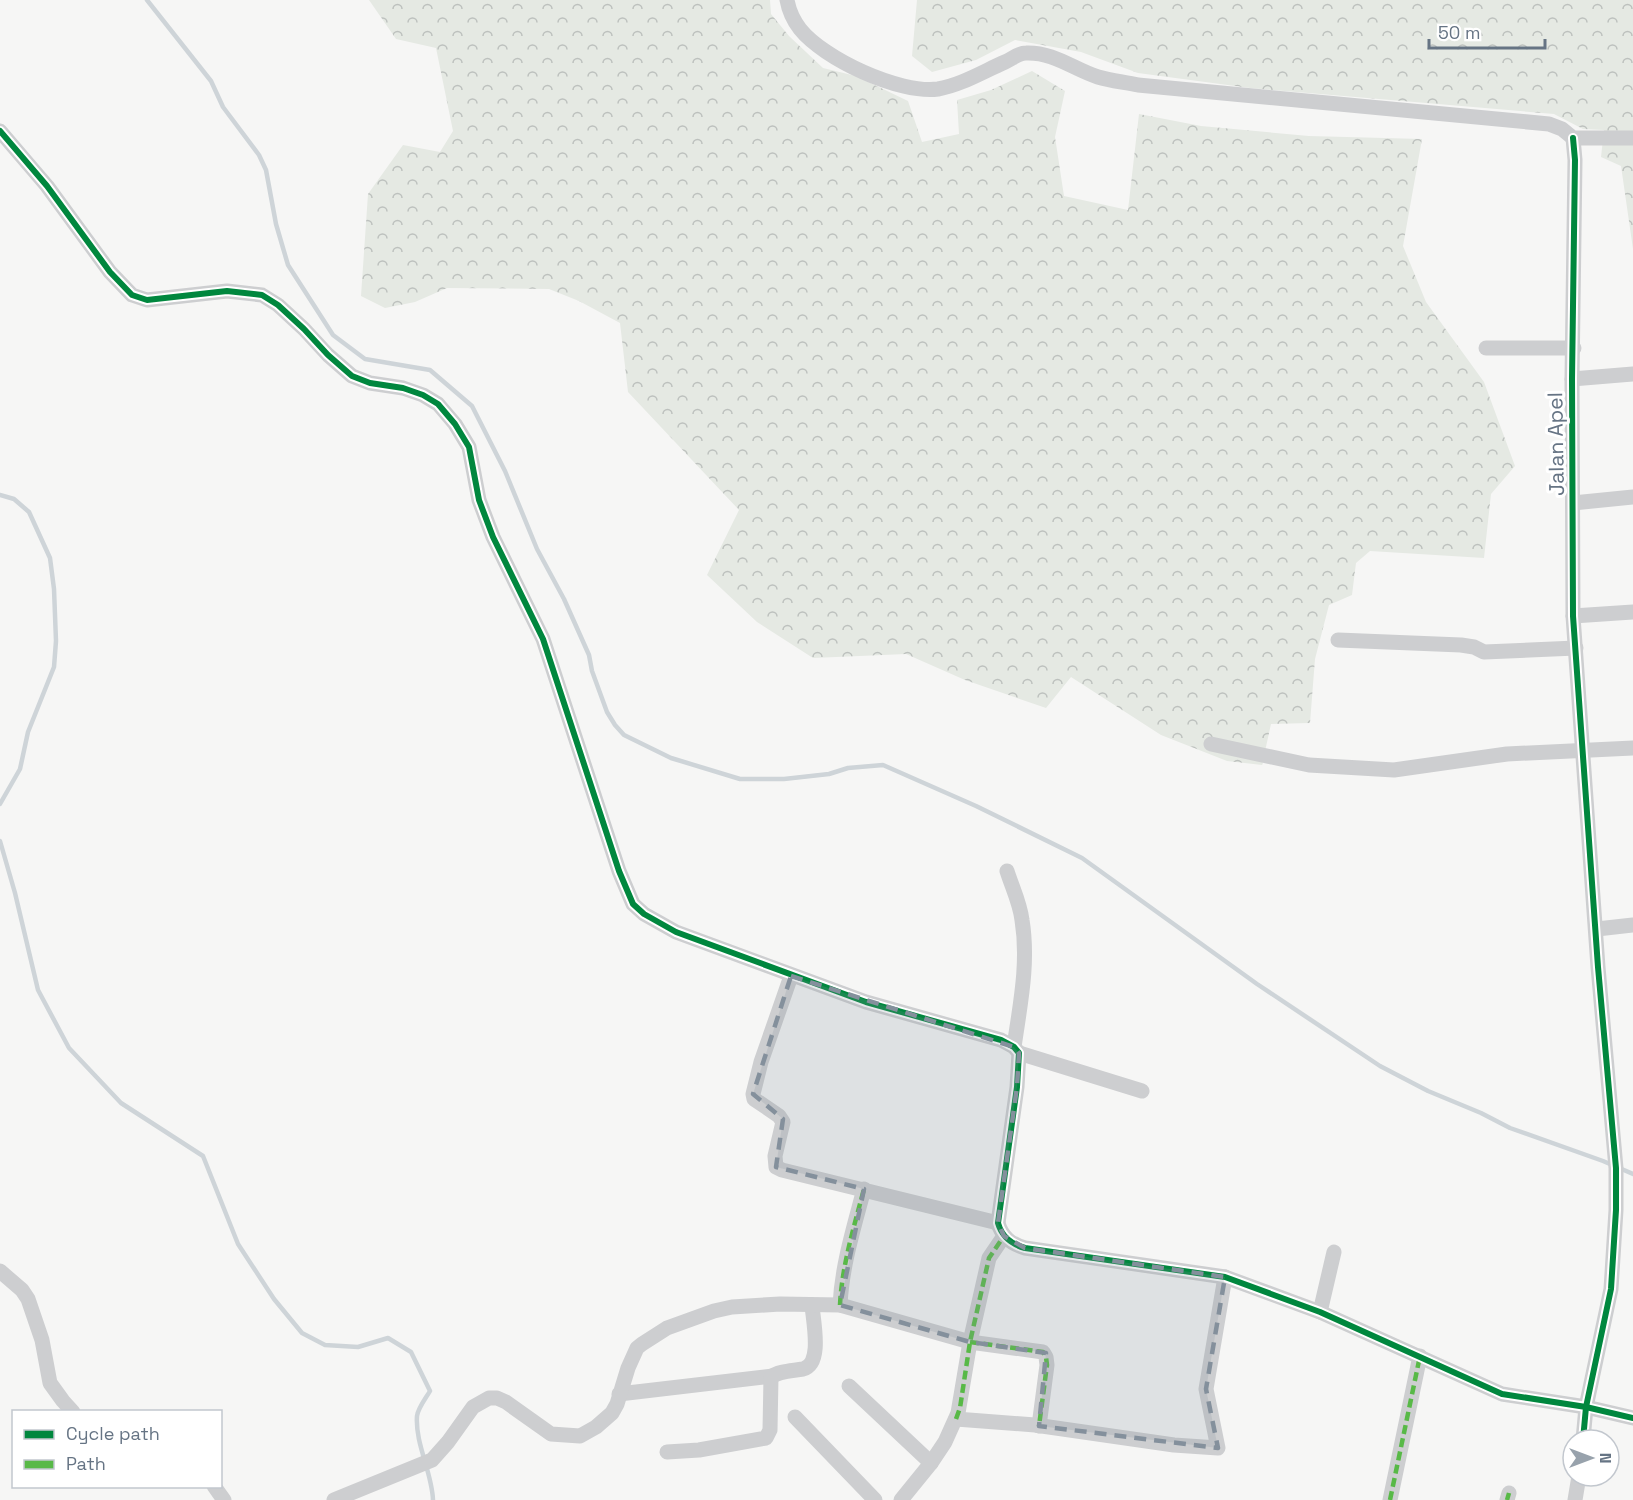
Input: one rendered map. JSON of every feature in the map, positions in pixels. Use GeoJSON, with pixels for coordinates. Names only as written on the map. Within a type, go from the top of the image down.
{"type":"FeatureCollection","features":[{"type":"Feature","properties":{"kind":"street"},"geometry":{"type":"LineString","coordinates":[[787,0],[789,12],[799,28],[817,46],[886,82],[918,90],[938,89],[957,84],[1022,53],[1040,53],[1098,77],[1138,85],[1549,124],[1562,129],[1573,138],[1633,138]]}},
{"type":"Feature","properties":{"kind":"street"},"geometry":{"type":"LineString","coordinates":[[0,131],[47,186],[110,272],[132,295],[147,300],[227,291],[262,295],[278,305],[352,376],[370,383],[413,392],[438,404],[455,424],[469,447],[479,500],[493,537],[543,639],[619,871],[633,904],[644,914],[676,932],[866,1002],[1001,1040],[1016,1050],[1142,1090]]}},
{"type":"Feature","properties":{"kind":"street","name":"Jalan Apel"},"geometry":{"type":"LineString","coordinates":[[1573,138],[1575,160],[1572,379],[1573,616],[1616,1168],[1611,1288],[1586,1407],[1584,1428]]}},
{"type":"Feature","properties":{"kind":"street"},"geometry":{"type":"LineString","coordinates":[[1486,348],[1574,348]]}},
{"type":"Feature","properties":{"kind":"street"},"geometry":{"type":"LineString","coordinates":[[1572,379],[1633,374]]}},
{"type":"Feature","properties":{"kind":"street"},"geometry":{"type":"LineString","coordinates":[[1573,503],[1633,497]]}},
{"type":"Feature","properties":{"kind":"street"},"geometry":{"type":"LineString","coordinates":[[1573,616],[1633,612]]}},
{"type":"Feature","properties":{"kind":"street"},"geometry":{"type":"LineString","coordinates":[[1338,640],[1461,645],[1474,647],[1484,652],[1576,648]]}},
{"type":"Feature","properties":{"kind":"street"},"geometry":{"type":"LineString","coordinates":[[1210,744],[1309,765],[1394,770],[1507,754],[1633,748]]}},
{"type":"Feature","properties":{"kind":"street"},"geometry":{"type":"LineString","coordinates":[[901,1500],[931,1463],[956,1419],[989,1258],[1001,1229],[1017,1087],[1016,1050],[1025,972],[1023,922],[1007,871]]}},
{"type":"Feature","properties":{"kind":"street"},"geometry":{"type":"LineString","coordinates":[[1597,929],[1633,925]]}},
{"type":"Feature","properties":{"kind":"street"},"geometry":{"type":"LineString","coordinates":[[791,975],[761,1062],[753,1094],[754,1099],[779,1116],[783,1122],[775,1156],[776,1167],[864,1189],[1001,1229],[1009,1241],[1025,1248],[1225,1276],[1320,1312],[1502,1394],[1586,1407],[1633,1418]]}},
{"type":"Feature","properties":{"kind":"street"},"geometry":{"type":"LineString","coordinates":[[840,1305],[841,1285],[848,1249],[864,1189]]}},
{"type":"Feature","properties":{"kind":"street"},"geometry":{"type":"LineString","coordinates":[[1320,1312],[1334,1252]]}},
{"type":"Feature","properties":{"kind":"street"},"geometry":{"type":"LineString","coordinates":[[0,1271],[22,1290],[28,1299],[42,1340],[50,1383],[71,1410]]}},
{"type":"Feature","properties":{"kind":"street"},"geometry":{"type":"LineString","coordinates":[[956,1419],[1039,1426],[1218,1448],[1206,1389],[1225,1276]]}},
{"type":"Feature","properties":{"kind":"street"},"geometry":{"type":"LineString","coordinates":[[619,1394],[773,1376],[807,1368],[813,1362],[815,1352],[812,1305]]}},
{"type":"Feature","properties":{"kind":"street"},"geometry":{"type":"LineString","coordinates":[[334,1500],[427,1462],[448,1442],[473,1407],[489,1398],[497,1398],[506,1402],[550,1434],[580,1436],[606,1420],[617,1404],[623,1379],[637,1348],[667,1328],[732,1307],[840,1305],[970,1342],[1043,1352],[1047,1365],[1039,1426]]}},
{"type":"Feature","properties":{"kind":"street"},"geometry":{"type":"LineString","coordinates":[[1390,1500],[1420,1356]]}},
{"type":"Feature","properties":{"kind":"street"},"geometry":{"type":"LineString","coordinates":[[667,1452],[699,1450],[765,1438],[770,1430],[770,1380],[773,1376]]}},
{"type":"Feature","properties":{"kind":"street"},"geometry":{"type":"LineString","coordinates":[[849,1386],[931,1463]]}},
{"type":"Feature","properties":{"kind":"street"},"geometry":{"type":"LineString","coordinates":[[795,1417],[875,1500]]}},
{"type":"Feature","properties":{"kind":"highlighted area"},"geometry":{"type":"Polygon","coordinates":[[[791,976],[1014,1047],[1019,1053],[1017,1087],[998,1223],[1004,1236],[1025,1248],[1225,1277],[1206,1389],[1218,1448],[1039,1426],[1046,1353],[970,1342],[840,1305],[864,1189],[776,1167],[783,1119],[753,1094],[791,976]]]}},
{"type":"Feature","properties":{"kind":"green space"},"geometry":{"type":"Polygon","coordinates":[[[369,0],[770,0],[771,14],[789,36],[823,68],[856,76],[908,101],[922,142],[959,134],[957,100],[991,90],[1032,71],[1065,91],[1055,137],[1064,196],[1128,210],[1139,114],[1201,126],[1309,136],[1422,139],[1403,246],[1426,302],[1484,382],[1515,466],[1491,494],[1484,558],[1370,551],[1356,563],[1352,595],[1329,605],[1315,659],[1310,723],[1271,724],[1262,765],[1227,761],[1161,735],[1071,677],[1046,708],[965,680],[906,654],[813,658],[757,622],[707,575],[739,510],[628,392],[620,323],[579,301],[549,289],[447,288],[415,302],[385,308],[361,296],[368,194],[403,145],[440,152],[453,131],[436,48],[396,39],[369,0]]]}},
{"type":"Feature","properties":{"kind":"green space"},"geometry":{"type":"Polygon","coordinates":[[[917,0],[1633,0],[1633,249],[1621,166],[1601,157],[1604,130],[1583,129],[1554,114],[1250,88],[1138,73],[1081,52],[1015,40],[976,60],[932,72],[912,56],[917,0]]]}},
{"type":"Feature","properties":{"kind":"waterway"},"geometry":{"type":"LineString","coordinates":[[147,0],[211,81],[223,107],[259,155],[266,170],[276,224],[288,265],[333,335],[365,359],[430,370],[472,406],[505,471],[537,549],[564,599],[589,655],[592,671],[607,712],[624,735],[671,758],[740,779],[784,779],[829,774],[848,768],[883,765],[976,806],[1082,858],[1257,984],[1380,1066],[1428,1091],[1510,1128],[1633,1174]]}},
{"type":"Feature","properties":{"kind":"waterway"},"geometry":{"type":"LineString","coordinates":[[0,495],[14,499],[29,512],[50,558],[56,641],[54,667],[28,732],[20,769],[0,804]]}},
{"type":"Feature","properties":{"kind":"waterway"},"geometry":{"type":"LineString","coordinates":[[0,841],[38,990],[69,1048],[121,1103],[203,1156],[238,1244],[274,1299],[302,1333],[325,1345],[358,1347],[388,1338],[411,1352],[430,1391],[420,1406],[417,1426],[433,1500]]}},
{"type":"Feature","properties":{"kind":"marked path"},"geometry":{"type":"LineString","coordinates":[[840,1305],[846,1261],[864,1189]]}},
{"type":"Feature","properties":{"kind":"marked path"},"geometry":{"type":"LineString","coordinates":[[956,1419],[989,1258],[1004,1236]]}},
{"type":"Feature","properties":{"kind":"marked path"},"geometry":{"type":"LineString","coordinates":[[970,1342],[1043,1352],[1047,1365],[1039,1426]]}},
{"type":"Feature","properties":{"kind":"marked path"},"geometry":{"type":"LineString","coordinates":[[1390,1500],[1420,1356]]}},
{"type":"Feature","properties":{"kind":"marked path"},"geometry":{"type":"LineString","coordinates":[[1507,1500],[1509,1493]]}},
{"type":"Feature","properties":{"kind":"cycle path"},"geometry":{"type":"LineString","coordinates":[[0,131],[47,186],[110,272],[132,295],[147,300],[227,291],[262,295],[278,305],[352,376],[370,383],[403,388],[423,395],[438,404],[455,424],[469,447],[479,500],[493,537],[543,639],[619,871],[633,904],[644,914],[676,932],[866,1002],[1001,1040],[1014,1047],[1019,1053],[1017,1087],[998,1223],[1008,1239],[1025,1248],[1225,1277],[1320,1312],[1502,1394],[1586,1407],[1633,1418]]}},
{"type":"Feature","properties":{"kind":"cycle path"},"geometry":{"type":"LineString","coordinates":[[1573,138],[1575,160],[1572,379],[1573,616],[1598,967],[1616,1168],[1611,1289],[1586,1407],[1584,1428]]}}]}
